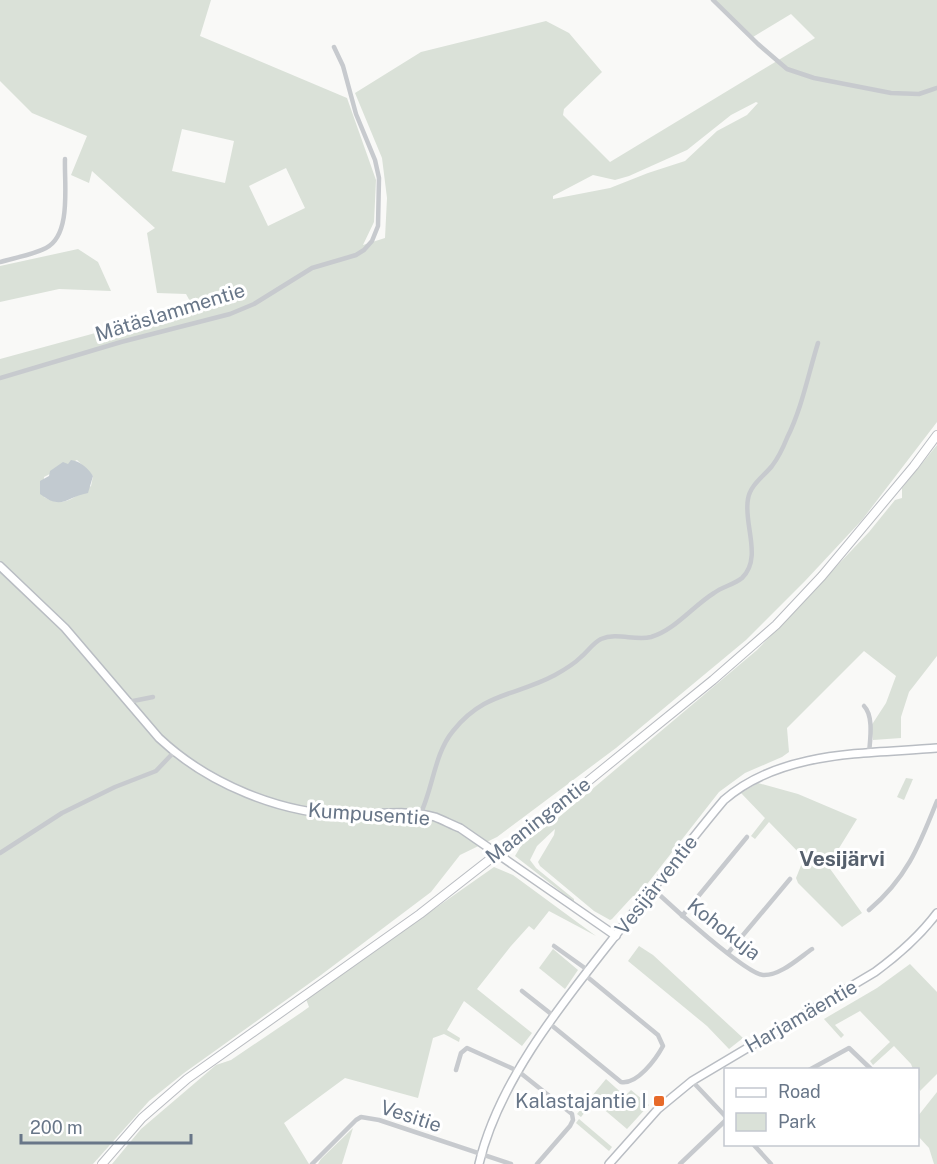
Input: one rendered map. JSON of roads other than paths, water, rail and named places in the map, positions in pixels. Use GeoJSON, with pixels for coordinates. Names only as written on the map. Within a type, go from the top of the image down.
{"type":"FeatureCollection","features":[{"type":"Feature","properties":{"kind":"main road","name":"Maaningantie"},"geometry":{"type":"LineString","coordinates":[[102,1164],[142,1118],[187,1079],[420,914],[713,680],[776,625],[867,523],[937,435]]}},
{"type":"Feature","properties":{"kind":"street"},"geometry":{"type":"LineString","coordinates":[[713,0],[787,69],[814,78],[891,93],[919,94],[937,88]]}},
{"type":"Feature","properties":{"kind":"street","name":"Mätäslammentie"},"geometry":{"type":"LineString","coordinates":[[0,378],[122,342],[230,314],[254,304],[312,268],[356,255],[364,250],[372,241],[378,226],[380,178],[356,114],[343,66],[334,47]]}},
{"type":"Feature","properties":{"kind":"street"},"geometry":{"type":"LineString","coordinates":[[0,262],[46,248],[54,241],[63,220],[65,208],[65,159]]}},
{"type":"Feature","properties":{"kind":"street"},"geometry":{"type":"LineString","coordinates":[[420,815],[448,739],[480,705],[502,694],[553,676],[580,659],[602,638],[634,639],[661,633],[712,593],[741,579],[750,563],[751,541],[747,522],[749,493],[773,465],[787,440],[800,408],[818,343]]}},
{"type":"Feature","properties":{"kind":"street","name":"Kumpusentie"},"geometry":{"type":"LineString","coordinates":[[0,566],[65,628],[159,738],[174,752],[207,774],[260,798],[326,813],[399,813],[434,817],[460,828],[616,936]]}},
{"type":"Feature","properties":{"kind":"street"},"geometry":{"type":"LineString","coordinates":[[128,702],[153,697]]}},
{"type":"Feature","properties":{"kind":"street"},"geometry":{"type":"LineString","coordinates":[[864,706],[869,716],[869,753]]}},
{"type":"Feature","properties":{"kind":"street","name":"Vesijärventie"},"geometry":{"type":"LineString","coordinates":[[479,1164],[495,1113],[518,1071],[587,973],[724,800],[739,787],[783,767],[816,758],[937,748]]}},
{"type":"Feature","properties":{"kind":"street"},"geometry":{"type":"LineString","coordinates":[[0,853],[62,813],[115,787],[156,771],[174,752]]}},
{"type":"Feature","properties":{"kind":"street"},"geometry":{"type":"LineString","coordinates":[[869,910],[894,886],[911,863],[937,801]]}},
{"type":"Feature","properties":{"kind":"street"},"geometry":{"type":"LineString","coordinates":[[682,916],[747,837]]}},
{"type":"Feature","properties":{"kind":"street"},"geometry":{"type":"LineString","coordinates":[[728,953],[790,879]]}},
{"type":"Feature","properties":{"kind":"street","name":"Kohokuja"},"geometry":{"type":"LineString","coordinates":[[653,889],[682,916],[755,973],[771,975],[812,948]]}},
{"type":"Feature","properties":{"kind":"street","name":"Harjamäentie"},"geometry":{"type":"LineString","coordinates":[[609,1164],[658,1110],[692,1081],[875,972],[902,952],[937,913]]}},
{"type":"Feature","properties":{"kind":"street"},"geometry":{"type":"LineString","coordinates":[[550,1024],[621,1082],[626,1083],[637,1077],[663,1046],[658,1035],[554,946]]}},
{"type":"Feature","properties":{"kind":"street"},"geometry":{"type":"LineString","coordinates":[[522,991],[555,1017]]}},
{"type":"Feature","properties":{"kind":"street"},"geometry":{"type":"LineString","coordinates":[[456,1070],[461,1053],[467,1048],[518,1071],[573,1116],[570,1126],[537,1164]]}},
{"type":"Feature","properties":{"kind":"street"},"geometry":{"type":"LineString","coordinates":[[813,1068],[849,1048],[870,1068]]}},
{"type":"Feature","properties":{"kind":"street"},"geometry":{"type":"LineString","coordinates":[[692,1081],[724,1116]]}},
{"type":"Feature","properties":{"kind":"street","name":"Vesitie"},"geometry":{"type":"LineString","coordinates":[[312,1164],[361,1117],[379,1120],[481,1155]]}},
{"type":"Feature","properties":{"kind":"street"},"geometry":{"type":"LineString","coordinates":[[681,1164],[724,1120]]}},
{"type":"Feature","properties":{"kind":"street"},"geometry":{"type":"LineString","coordinates":[[755,1146],[771,1164]]}},
{"type":"Feature","properties":{"kind":"street"},"geometry":{"type":"LineString","coordinates":[[481,1155],[511,1164]]}},
{"type":"Feature","properties":{"kind":"place","name":"Kalastajantie I"},"geometry":{"type":"Point","coordinates":[659,1101]}},
{"type":"Feature","properties":{"kind":"district","name":"Vesijärvi"},"geometry":{"type":"Point","coordinates":[842,859]}}]}
